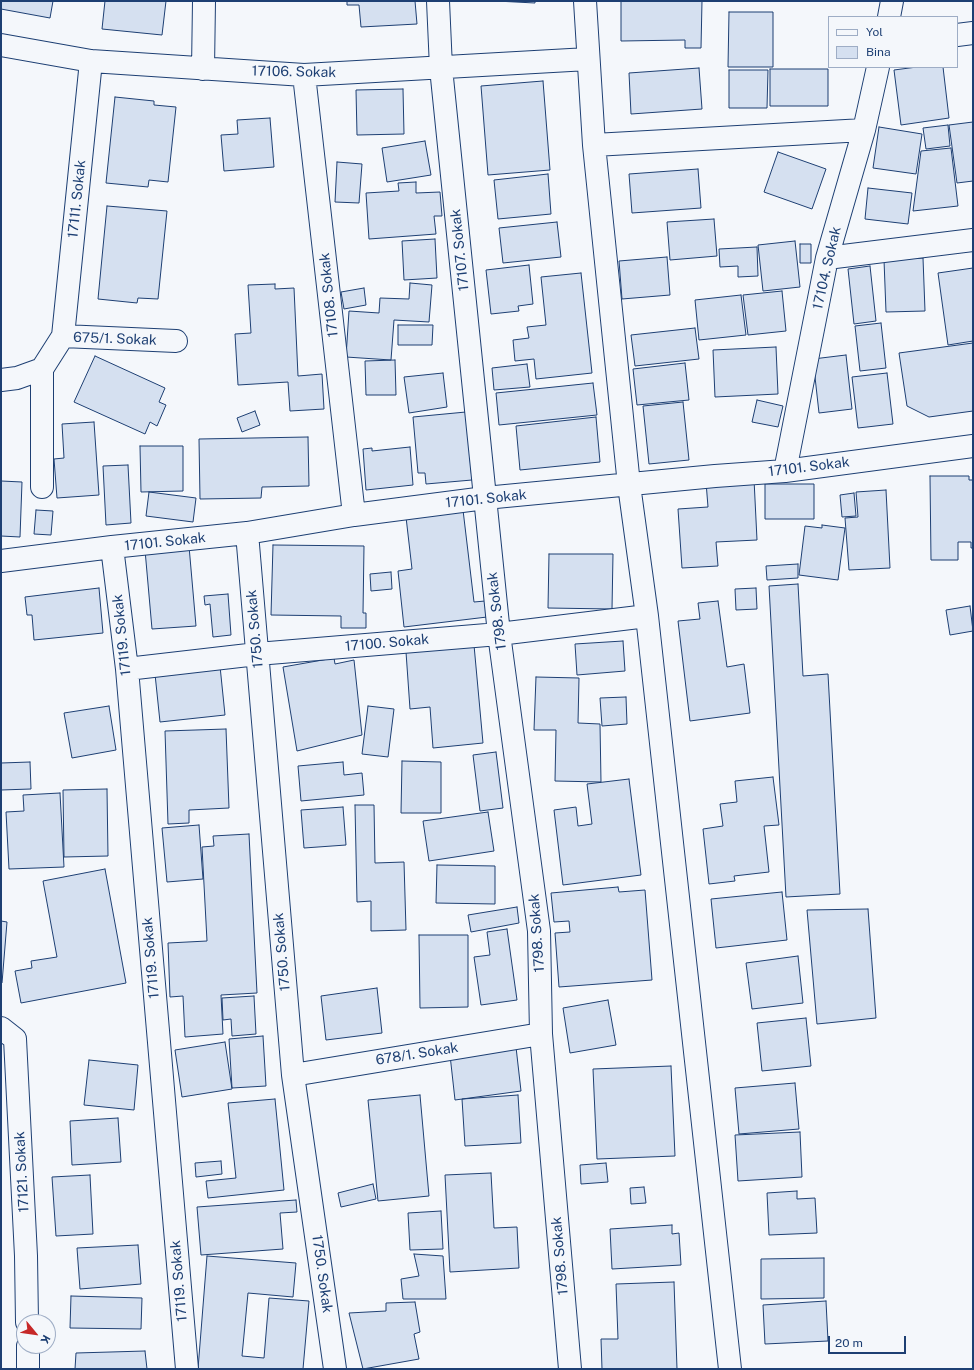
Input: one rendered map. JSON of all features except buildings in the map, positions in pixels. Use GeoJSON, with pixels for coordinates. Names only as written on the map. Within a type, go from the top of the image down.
{"type":"FeatureCollection","features":[{"type":"Feature","properties":{"kind":"street"},"geometry":{"type":"LineString","coordinates":[[203,69],[204,1]]}},
{"type":"Feature","properties":{"kind":"street","name":"17107. Sokak"},"geometry":{"type":"LineString","coordinates":[[438,1],[441,68],[485,498]]}},
{"type":"Feature","properties":{"kind":"street"},"geometry":{"type":"LineString","coordinates":[[585,1],[594,145],[629,485],[647,616],[730,1369]]}},
{"type":"Feature","properties":{"kind":"street"},"geometry":{"type":"LineString","coordinates":[[889,16],[892,1]]}},
{"type":"Feature","properties":{"kind":"street"},"geometry":{"type":"LineString","coordinates":[[958,35],[973,33]]}},
{"type":"Feature","properties":{"kind":"street","name":"17106. Sokak"},"geometry":{"type":"LineString","coordinates":[[1,45],[91,61],[304,75],[588,59]]}},
{"type":"Feature","properties":{"kind":"street","name":"17111. Sokak"},"geometry":{"type":"LineString","coordinates":[[63,336],[91,61]]}},
{"type":"Feature","properties":{"kind":"street","name":"17104. Sokak"},"geometry":{"type":"LineString","coordinates":[[785,471],[827,258],[864,130],[878,68]]}},
{"type":"Feature","properties":{"kind":"street","name":"17108. Sokak"},"geometry":{"type":"LineString","coordinates":[[304,75],[354,515]]}},
{"type":"Feature","properties":{"kind":"street"},"geometry":{"type":"LineString","coordinates":[[594,145],[864,130]]}},
{"type":"Feature","properties":{"kind":"street"},"geometry":{"type":"LineString","coordinates":[[827,258],[973,240]]}},
{"type":"Feature","properties":{"kind":"street","name":"675/1. Sokak"},"geometry":{"type":"LineString","coordinates":[[42,369],[63,336],[176,341]]}},
{"type":"Feature","properties":{"kind":"street"},"geometry":{"type":"LineString","coordinates":[[1,380],[17,378],[42,369],[42,487]]}},
{"type":"Feature","properties":{"kind":"street","name":"17101. Sokak"},"geometry":{"type":"LineString","coordinates":[[1,561],[247,533],[354,515],[485,498],[715,476],[785,471],[973,446]]}},
{"type":"Feature","properties":{"kind":"street","name":"1798. Sokak"},"geometry":{"type":"LineString","coordinates":[[485,498],[500,634],[539,931],[541,1034],[570,1369]]}},
{"type":"Feature","properties":{"kind":"street","name":"1750. Sokak"},"geometry":{"type":"LineString","coordinates":[[247,533],[293,1075],[335,1369]]}},
{"type":"Feature","properties":{"kind":"street","name":"17119. Sokak"},"geometry":{"type":"LineString","coordinates":[[112,548],[126,669],[187,1369]]}},
{"type":"Feature","properties":{"kind":"street","name":"17100. Sokak"},"geometry":{"type":"LineString","coordinates":[[126,669],[257,654],[500,634],[647,616]]}},
{"type":"Feature","properties":{"kind":"street","name":"17121. Sokak"},"geometry":{"type":"LineString","coordinates":[[1,1028],[15,1039],[26,1256],[27,1314]]}},
{"type":"Feature","properties":{"kind":"street","name":"678/1. Sokak"},"geometry":{"type":"LineString","coordinates":[[293,1075],[541,1034]]}},
{"type":"Feature","properties":{"kind":"street"},"geometry":{"type":"LineString","coordinates":[[28,1354],[28,1369]]}}]}
